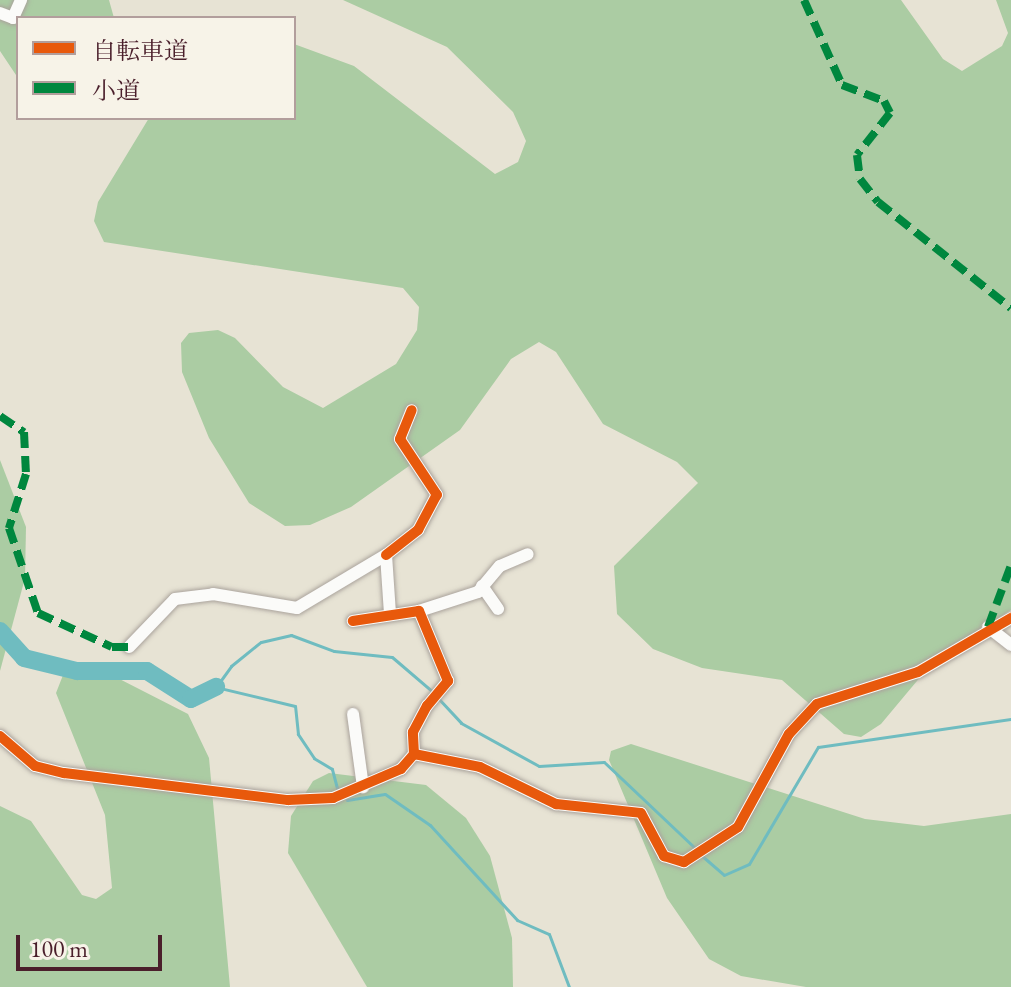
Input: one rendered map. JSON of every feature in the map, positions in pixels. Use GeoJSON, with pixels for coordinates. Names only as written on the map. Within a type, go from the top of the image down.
{"type":"FeatureCollection","features":[{"type":"Feature","properties":{"kind":"street"},"geometry":{"type":"LineString","coordinates":[[0,13],[13,18],[21,0]]}},
{"type":"Feature","properties":{"kind":"street"},"geometry":{"type":"LineString","coordinates":[[129,647],[175,599],[213,594],[297,608],[386,555],[418,530],[437,495],[400,439],[412,410]]}},
{"type":"Feature","properties":{"kind":"street"},"geometry":{"type":"LineString","coordinates":[[353,621],[419,611],[482,586],[500,566],[528,554]]}},
{"type":"Feature","properties":{"kind":"street"},"geometry":{"type":"LineString","coordinates":[[386,555],[390,613]]}},
{"type":"Feature","properties":{"kind":"street"},"geometry":{"type":"LineString","coordinates":[[482,586],[498,609]]}},
{"type":"Feature","properties":{"kind":"street"},"geometry":{"type":"LineString","coordinates":[[414,754],[413,732],[437,696],[449,670],[419,611]]}},
{"type":"Feature","properties":{"kind":"street"},"geometry":{"type":"LineString","coordinates":[[0,736],[35,766],[64,773],[288,800],[333,798],[363,787],[414,754],[480,767],[556,804],[641,813],[664,856],[684,862],[738,827],[780,747],[817,704],[918,672],[988,627],[1011,618]]}},
{"type":"Feature","properties":{"kind":"street"},"geometry":{"type":"LineString","coordinates":[[988,627],[1011,645]]}},
{"type":"Feature","properties":{"kind":"street"},"geometry":{"type":"LineString","coordinates":[[353,714],[363,787]]}},
{"type":"Feature","properties":{"kind":"green space"},"geometry":{"type":"Polygon","coordinates":[[[0,0],[109,0],[113,16],[16,16],[16,75],[0,51],[0,0]]]}},
{"type":"Feature","properties":{"kind":"green space"},"geometry":{"type":"Polygon","coordinates":[[[343,0],[901,0],[943,59],[962,71],[1002,46],[1008,33],[996,0],[1011,0],[1011,610],[937,657],[881,724],[861,737],[844,734],[782,680],[702,668],[653,649],[617,614],[614,566],[698,483],[677,462],[603,424],[556,352],[539,342],[511,359],[460,430],[351,507],[310,525],[285,526],[249,503],[209,438],[182,372],[181,343],[189,333],[218,330],[235,338],[283,387],[323,408],[396,364],[417,330],[419,307],[403,288],[104,242],[94,221],[98,202],[148,120],[296,120],[296,45],[354,66],[495,174],[518,162],[526,141],[513,112],[447,47],[343,0]]]}},
{"type":"Feature","properties":{"kind":"green space"},"geometry":{"type":"Polygon","coordinates":[[[0,460],[26,527],[25,578],[0,671],[0,460]]]}},
{"type":"Feature","properties":{"kind":"green space"},"geometry":{"type":"Polygon","coordinates":[[[96,667],[188,714],[209,758],[230,987],[0,987],[0,806],[31,821],[82,895],[96,899],[112,888],[105,815],[56,693],[65,670],[96,667]]]}},
{"type":"Feature","properties":{"kind":"green space"},"geometry":{"type":"Polygon","coordinates":[[[631,744],[865,819],[924,826],[1011,814],[1011,987],[806,987],[741,976],[709,959],[667,898],[609,760],[611,751],[631,744]]]}},
{"type":"Feature","properties":{"kind":"green space"},"geometry":{"type":"Polygon","coordinates":[[[329,773],[426,785],[466,818],[490,856],[512,938],[513,987],[367,987],[288,853],[291,816],[313,781],[329,773]]]}},
{"type":"Feature","properties":{"kind":"waterway"},"geometry":{"type":"LineString","coordinates":[[0,631],[24,658],[77,671],[147,671],[191,699],[216,687]]}},
{"type":"Feature","properties":{"kind":"waterway"},"geometry":{"type":"LineString","coordinates":[[337,788],[332,769],[314,758],[298,734],[295,706],[216,687],[231,666],[261,642],[291,635],[334,651],[392,657],[433,692]]}},
{"type":"Feature","properties":{"kind":"waterway"},"geometry":{"type":"LineString","coordinates":[[438,698],[461,723],[539,766],[604,762],[696,849]]}},
{"type":"Feature","properties":{"kind":"waterway"},"geometry":{"type":"LineString","coordinates":[[701,855],[724,875],[749,864],[818,747],[1011,719]]}},
{"type":"Feature","properties":{"kind":"waterway"},"geometry":{"type":"LineString","coordinates":[[347,800],[385,794],[430,825],[517,920],[549,934],[569,987]]}},
{"type":"Feature","properties":{"kind":"marked path"},"geometry":{"type":"LineString","coordinates":[[804,0],[842,85],[884,101],[890,113],[857,155],[860,179],[878,202],[1011,308]]}},
{"type":"Feature","properties":{"kind":"marked path"},"geometry":{"type":"LineString","coordinates":[[0,416],[24,432],[26,474],[9,528],[38,613],[112,647],[129,647]]}},
{"type":"Feature","properties":{"kind":"marked path"},"geometry":{"type":"LineString","coordinates":[[988,627],[1011,565]]}},
{"type":"Feature","properties":{"kind":"cycle path"},"geometry":{"type":"LineString","coordinates":[[386,555],[418,530],[437,495],[400,439],[412,410]]}},
{"type":"Feature","properties":{"kind":"cycle path"},"geometry":{"type":"LineString","coordinates":[[0,736],[35,766],[64,773],[288,800],[333,798],[401,769],[414,754],[413,732],[427,706],[448,681],[419,611],[353,621]]}},
{"type":"Feature","properties":{"kind":"cycle path"},"geometry":{"type":"LineString","coordinates":[[414,754],[480,767],[556,804],[641,813],[664,856],[684,862],[738,827],[789,734],[817,704],[918,672],[1011,618]]}}]}
